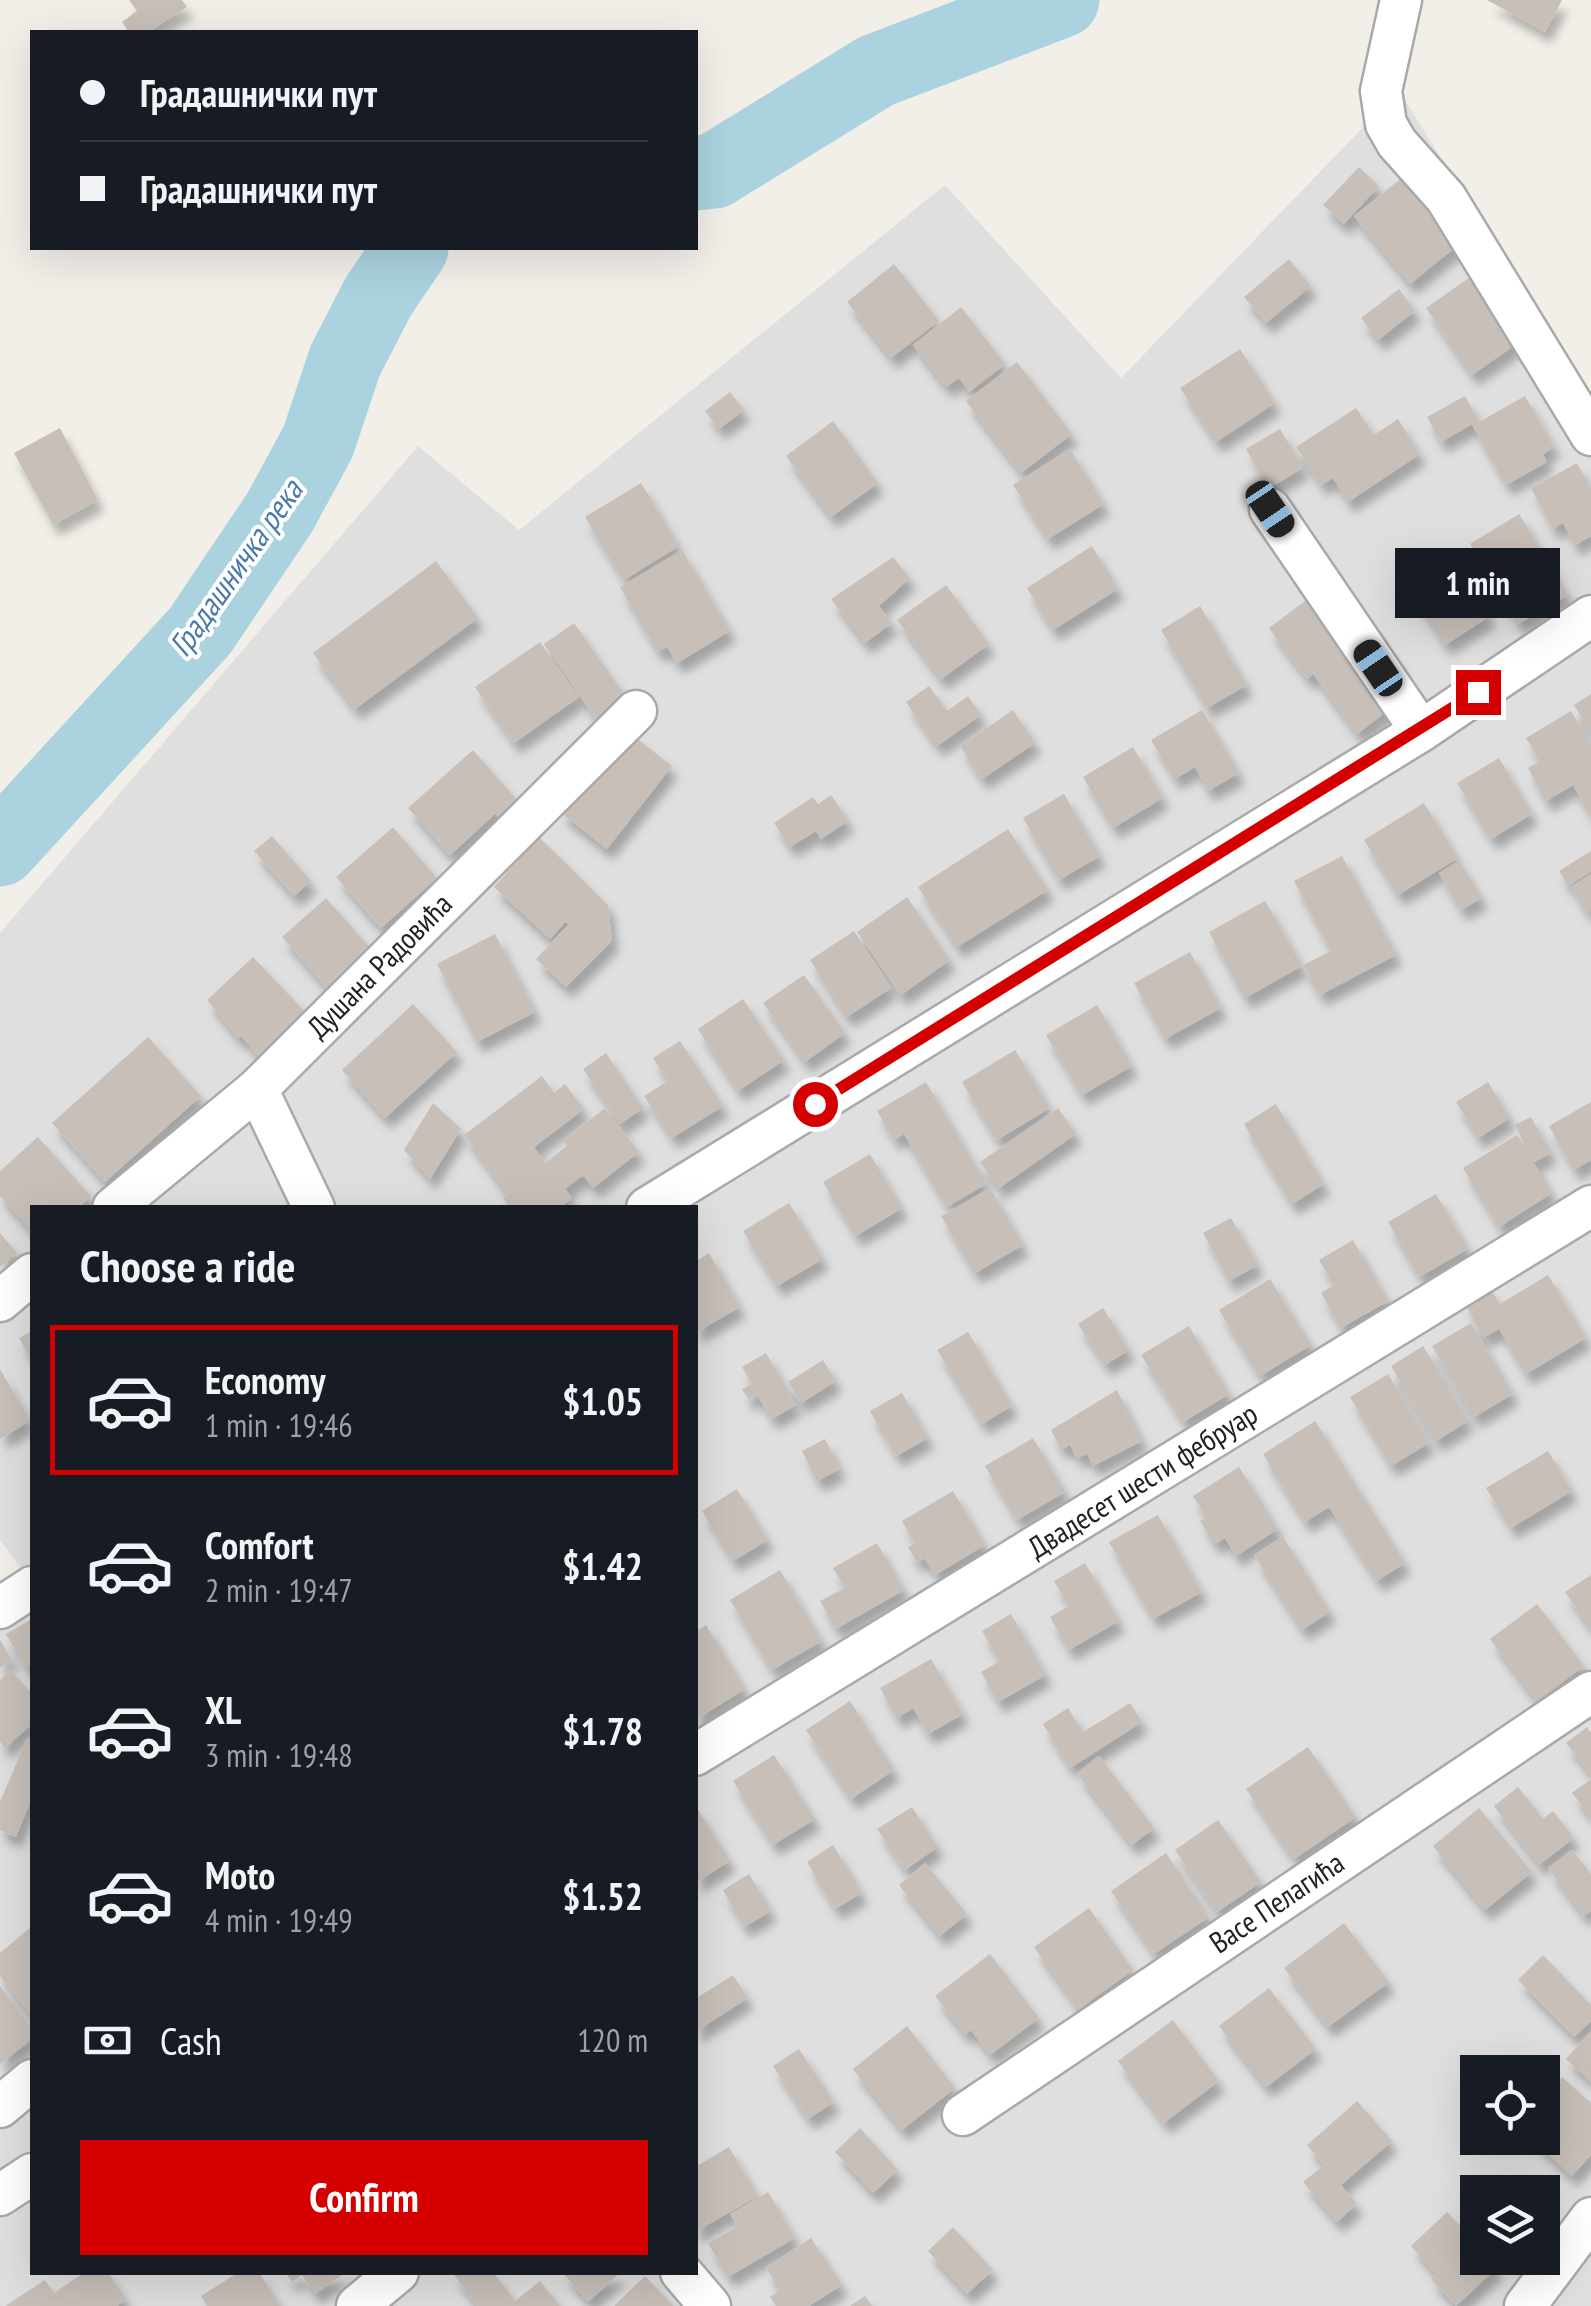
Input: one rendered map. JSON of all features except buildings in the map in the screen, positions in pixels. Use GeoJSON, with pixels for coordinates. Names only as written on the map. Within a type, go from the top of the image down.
{"type":"FeatureCollection","features":[{"type":"Feature","properties":{"kind":"street"},"geometry":{"type":"LineString","coordinates":[[1401,0],[1381,91],[1386,124],[1397,143],[1446,198],[1591,436]]}},
{"type":"Feature","properties":{"kind":"street"},"geometry":{"type":"LineString","coordinates":[[1270,509],[1421,731]]}},
{"type":"Feature","properties":{"kind":"street"},"geometry":{"type":"LineString","coordinates":[[651,1205],[1421,731],[1591,616]]}},
{"type":"Feature","properties":{"kind":"street","name":"Душана Радовића"},"geometry":{"type":"LineString","coordinates":[[117,1205],[257,1089],[636,710]]}},
{"type":"Feature","properties":{"kind":"street"},"geometry":{"type":"LineString","coordinates":[[257,1089],[313,1205]]}},
{"type":"Feature","properties":{"kind":"street","name":"Двадесет шести фебруар"},"geometry":{"type":"LineString","coordinates":[[698,1754],[1591,1206]]}},
{"type":"Feature","properties":{"kind":"street"},"geometry":{"type":"LineString","coordinates":[[0,1301],[30,1276]]}},
{"type":"Feature","properties":{"kind":"street"},"geometry":{"type":"LineString","coordinates":[[0,1608],[30,1588]]}},
{"type":"Feature","properties":{"kind":"street","name":"Васе Пелагића"},"geometry":{"type":"LineString","coordinates":[[962,2114],[1591,1692]]}},
{"type":"Feature","properties":{"kind":"street"},"geometry":{"type":"LineString","coordinates":[[0,2107],[30,2082]]}},
{"type":"Feature","properties":{"kind":"street"},"geometry":{"type":"LineString","coordinates":[[0,2195],[30,2175]]}},
{"type":"Feature","properties":{"kind":"street"},"geometry":{"type":"LineString","coordinates":[[1525,2306],[1591,2218]]}},
{"type":"Feature","properties":{"kind":"street"},"geometry":{"type":"LineString","coordinates":[[358,2306],[394,2275]]}},
{"type":"Feature","properties":{"kind":"street"},"geometry":{"type":"LineString","coordinates":[[684,2275],[710,2306]]}},
{"type":"Feature","properties":{"kind":"shaded area"},"geometry":{"type":"Polygon","coordinates":[[[1399,90],[1591,400],[1591,2306],[0,2306],[0,1619],[30,1599],[30,2275],[698,2275],[698,1205],[30,1205],[30,1580],[0,1540],[0,933],[418,446],[519,530],[945,185],[1121,378],[1399,90]]]}},
{"type":"Feature","properties":{"kind":"waterway","name":"Градашничка река"},"geometry":{"type":"LineString","coordinates":[[698,173],[714,171],[876,71],[1062,0]]}},
{"type":"Feature","properties":{"kind":"waterway","name":"Градашничка река"},"geometry":{"type":"LineString","coordinates":[[0,849],[200,631],[280,512],[318,442],[345,361],[378,297],[410,250]]}},
{"type":"Feature","properties":{"kind":"route"},"geometry":{"type":"LineString","coordinates":[[815,1104],[1421,731],[1478,692]]}}]}
